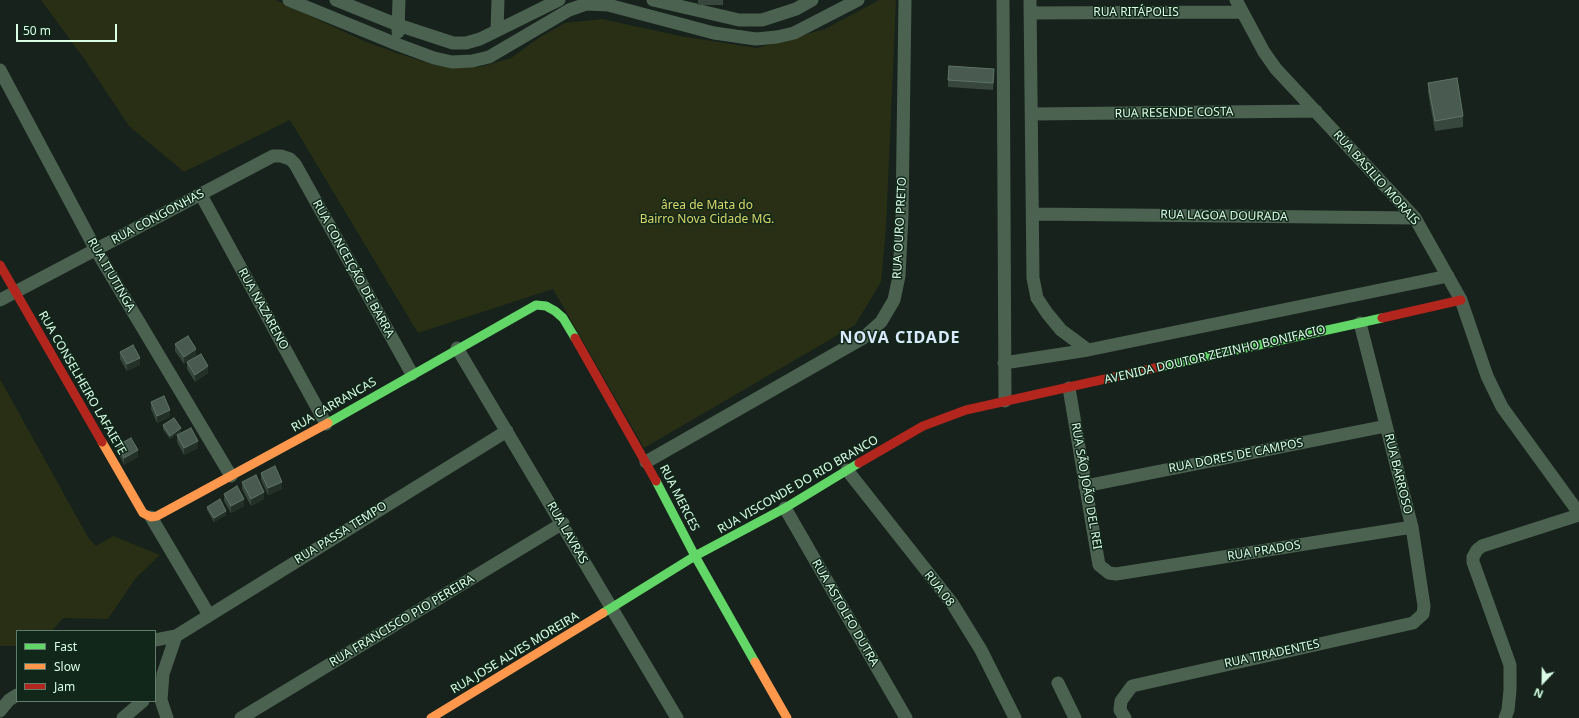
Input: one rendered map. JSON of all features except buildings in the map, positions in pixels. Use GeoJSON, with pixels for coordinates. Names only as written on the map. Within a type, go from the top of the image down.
{"type":"FeatureCollection","features":[{"type":"Feature","properties":{"kind":"street"},"geometry":{"type":"LineString","coordinates":[[289,0],[399,45],[434,58],[452,62],[472,61],[489,57],[569,10],[586,4],[608,5],[714,33],[756,39],[777,37],[794,33],[858,0]]}},
{"type":"Feature","properties":{"kind":"street"},"geometry":{"type":"LineString","coordinates":[[336,0],[398,25],[453,43],[466,43],[480,39],[559,0]]}},
{"type":"Feature","properties":{"kind":"street"},"geometry":{"type":"LineString","coordinates":[[399,0],[399,45]]}},
{"type":"Feature","properties":{"kind":"street"},"geometry":{"type":"LineString","coordinates":[[497,30],[498,0]]}},
{"type":"Feature","properties":{"kind":"street"},"geometry":{"type":"LineString","coordinates":[[653,0],[689,4],[739,20],[762,20],[796,4],[812,0]]}},
{"type":"Feature","properties":{"kind":"street","name":"RUA OURO PRETO"},"geometry":{"type":"LineString","coordinates":[[646,462],[863,338],[881,322],[894,300],[899,276],[902,216],[904,0]]}},
{"type":"Feature","properties":{"kind":"street"},"geometry":{"type":"LineString","coordinates":[[1003,0],[1005,401]]}},
{"type":"Feature","properties":{"kind":"street"},"geometry":{"type":"LineString","coordinates":[[1030,0],[1033,278],[1037,298],[1047,313],[1061,330],[1088,350]]}},
{"type":"Feature","properties":{"kind":"street","name":"RUA BASILIO MORAIS"},"geometry":{"type":"LineString","coordinates":[[1236,0],[1264,52],[1276,69],[1415,218],[1461,300],[1487,376],[1502,407],[1579,514]]}},
{"type":"Feature","properties":{"kind":"street","name":"RUA RITÁPOLIS"},"geometry":{"type":"LineString","coordinates":[[1030,13],[1242,12]]}},
{"type":"Feature","properties":{"kind":"street","name":"RUA ITUTINGA"},"geometry":{"type":"LineString","coordinates":[[0,70],[96,250],[231,476]]}},
{"type":"Feature","properties":{"kind":"street","name":"RUA RESENDE COSTA"},"geometry":{"type":"LineString","coordinates":[[1032,114],[1316,111]]}},
{"type":"Feature","properties":{"kind":"street","name":"RUA CONGONHAS"},"geometry":{"type":"LineString","coordinates":[[0,300],[273,156],[290,159],[294,164]]}},
{"type":"Feature","properties":{"kind":"street","name":"RUA CONCEIÇÃO DE BARRA"},"geometry":{"type":"LineString","coordinates":[[294,164],[412,374]]}},
{"type":"Feature","properties":{"kind":"street","name":"RUA NAZARENO"},"geometry":{"type":"LineString","coordinates":[[201,194],[326,424]]}},
{"type":"Feature","properties":{"kind":"street","name":"RUA LAGOA DOURADA"},"geometry":{"type":"LineString","coordinates":[[1033,214],[1415,218]]}},
{"type":"Feature","properties":{"kind":"street","name":"RUA CONSELHEIRO LAFAIETE"},"geometry":{"type":"LineString","coordinates":[[0,265],[147,515]]}},
{"type":"Feature","properties":{"kind":"street"},"geometry":{"type":"LineString","coordinates":[[1004,363],[1088,350],[1448,276]]}},
{"type":"Feature","properties":{"kind":"street","name":"AVENIDA DOUTOR ZEZINHO BONIFACIO"},"geometry":{"type":"LineString","coordinates":[[1005,401],[1461,300]]}},
{"type":"Feature","properties":{"kind":"street","name":"RUA MERCES"},"geometry":{"type":"LineString","coordinates":[[536,305],[546,306],[563,318],[646,462],[696,556],[787,718]]}},
{"type":"Feature","properties":{"kind":"street","name":"RUA CARRANCAS"},"geometry":{"type":"LineString","coordinates":[[147,515],[157,516],[326,424],[457,348],[536,305]]}},
{"type":"Feature","properties":{"kind":"street","name":"RUA BARROSO"},"geometry":{"type":"LineString","coordinates":[[1360,323],[1412,527],[1424,606],[1423,614],[1413,623]]}},
{"type":"Feature","properties":{"kind":"street","name":"RUA LAVRAS"},"geometry":{"type":"LineString","coordinates":[[457,348],[563,523],[611,608],[677,718]]}},
{"type":"Feature","properties":{"kind":"street","name":"RUA SÃO JOÃO DEL REI"},"geometry":{"type":"LineString","coordinates":[[1069,388],[1099,565],[1104,571],[1116,574]]}},
{"type":"Feature","properties":{"kind":"street","name":"RUA VISCONDE DO RIO BRANCO"},"geometry":{"type":"LineString","coordinates":[[611,608],[696,556],[785,508],[923,426],[966,410],[1005,401]]}},
{"type":"Feature","properties":{"kind":"street","name":"RUA DORES DE CAMPOS"},"geometry":{"type":"LineString","coordinates":[[1085,486],[1386,426]]}},
{"type":"Feature","properties":{"kind":"street","name":"RUA PASSA TEMPO"},"geometry":{"type":"LineString","coordinates":[[176,636],[507,431]]}},
{"type":"Feature","properties":{"kind":"street","name":"RUA 08"},"geometry":{"type":"LineString","coordinates":[[847,470],[952,604],[981,650],[1015,718]]}},
{"type":"Feature","properties":{"kind":"street","name":"RUA ASTOLFO DUTRA"},"geometry":{"type":"LineString","coordinates":[[785,508],[906,718]]}},
{"type":"Feature","properties":{"kind":"street"},"geometry":{"type":"LineString","coordinates":[[1505,718],[1509,697],[1510,665],[1473,562],[1473,557],[1477,550],[1482,546],[1579,514]]}},
{"type":"Feature","properties":{"kind":"street"},"geometry":{"type":"LineString","coordinates":[[147,515],[209,615]]}},
{"type":"Feature","properties":{"kind":"street","name":"RUA FRANCISCO PIO PEREIRA"},"geometry":{"type":"LineString","coordinates":[[241,718],[563,523]]}},
{"type":"Feature","properties":{"kind":"street","name":"RUA PRADOS"},"geometry":{"type":"LineString","coordinates":[[1116,574],[1412,527]]}},
{"type":"Feature","properties":{"kind":"street","name":"RUA JOSE ALVES MOREIRA"},"geometry":{"type":"LineString","coordinates":[[431,718],[611,608]]}},
{"type":"Feature","properties":{"kind":"street","name":"RUA TIRADENTES"},"geometry":{"type":"LineString","coordinates":[[1125,718],[1120,710],[1121,701],[1132,686],[1413,623]]}},
{"type":"Feature","properties":{"kind":"street"},"geometry":{"type":"LineString","coordinates":[[156,640],[176,636]]}},
{"type":"Feature","properties":{"kind":"street"},"geometry":{"type":"LineString","coordinates":[[168,718],[158,688],[167,657],[176,636]]}},
{"type":"Feature","properties":{"kind":"street"},"geometry":{"type":"LineString","coordinates":[[1058,683],[1076,718]]}},
{"type":"Feature","properties":{"kind":"street"},"geometry":{"type":"LineString","coordinates":[[0,711],[9,700],[16,696]]}},
{"type":"Feature","properties":{"kind":"street"},"geometry":{"type":"LineString","coordinates":[[123,718],[142,702]]}},
{"type":"Feature","properties":{"kind":"green space","name":"ârea de Mata do Bairro Nova Cidade MG."},"geometry":{"type":"Polygon","coordinates":[[[41,0],[276,0],[364,41],[394,52],[434,65],[465,68],[484,66],[511,58],[540,37],[565,23],[602,19],[680,36],[757,48],[825,29],[879,0],[896,0],[886,228],[881,282],[855,325],[644,448],[553,289],[418,333],[290,120],[184,172],[129,126],[85,60],[41,0]]]}},
{"type":"Feature","properties":{"kind":"green space"},"geometry":{"type":"Polygon","coordinates":[[[0,379],[89,539],[96,546],[113,536],[160,555],[135,579],[108,619],[63,618],[53,630],[16,630],[16,646],[0,646],[0,379]]]}},
{"type":"Feature","properties":{"kind":"traffic: fast"},"geometry":{"type":"LineString","coordinates":[[328,423],[536,305],[546,306],[555,311],[563,318],[575,338]]}},
{"type":"Feature","properties":{"kind":"traffic: fast"},"geometry":{"type":"LineString","coordinates":[[1159,367],[1382,318]]}},
{"type":"Feature","properties":{"kind":"traffic: fast"},"geometry":{"type":"LineString","coordinates":[[603,613],[695,556],[785,508],[859,463]]}},
{"type":"Feature","properties":{"kind":"traffic: fast"},"geometry":{"type":"LineString","coordinates":[[656,481],[695,556],[755,662]]}},
{"type":"Feature","properties":{"kind":"traffic: slow"},"geometry":{"type":"LineString","coordinates":[[102,442],[143,513],[151,517],[157,516],[328,423]]}},
{"type":"Feature","properties":{"kind":"traffic: slow"},"geometry":{"type":"LineString","coordinates":[[431,718],[603,613]]}},
{"type":"Feature","properties":{"kind":"traffic: slow"},"geometry":{"type":"LineString","coordinates":[[755,662],[787,718]]}},
{"type":"Feature","properties":{"kind":"traffic: jam"},"geometry":{"type":"LineString","coordinates":[[0,265],[102,442]]}},
{"type":"Feature","properties":{"kind":"traffic: jam"},"geometry":{"type":"LineString","coordinates":[[1382,318],[1461,300]]}},
{"type":"Feature","properties":{"kind":"traffic: jam"},"geometry":{"type":"LineString","coordinates":[[575,338],[656,481]]}},
{"type":"Feature","properties":{"kind":"traffic: jam"},"geometry":{"type":"LineString","coordinates":[[859,463],[923,426],[966,410],[1159,367]]}},
{"type":"Feature","properties":{"kind":"district","name":"NOVA CIDADE"},"geometry":{"type":"Point","coordinates":[900,338]}}]}
